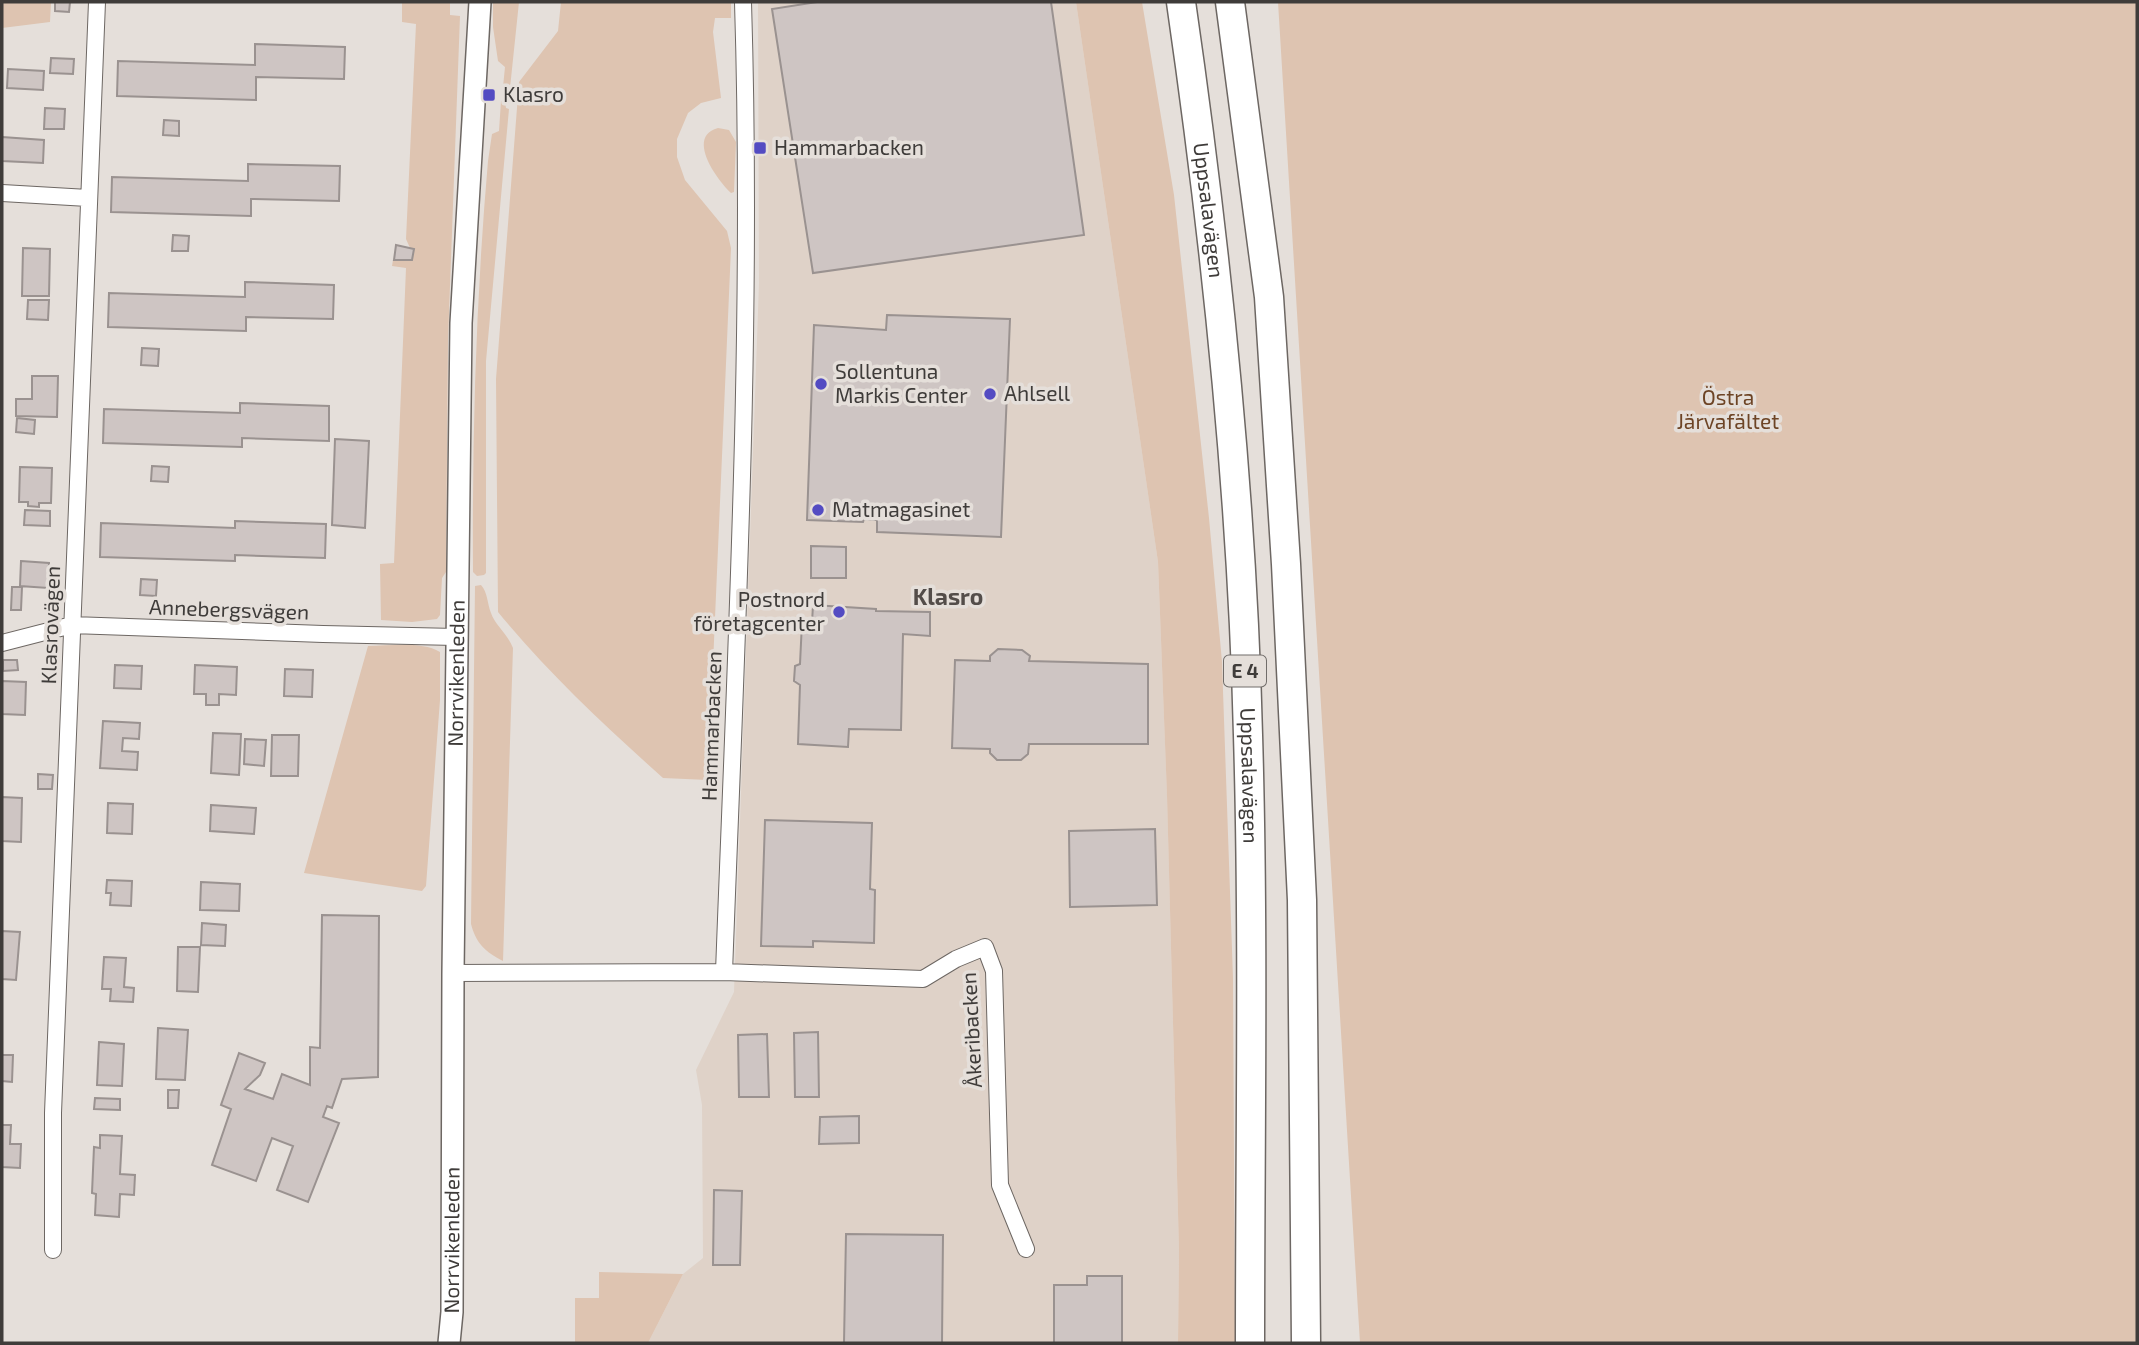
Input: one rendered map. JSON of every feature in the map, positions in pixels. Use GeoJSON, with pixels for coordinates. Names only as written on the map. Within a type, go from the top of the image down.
{"type":"FeatureCollection","features":[{"type":"Feature","properties":{"kind":"highway","name":"Uppsalavägen"},"geometry":{"type":"LineString","coordinates":[[1179,2],[1188,49],[1214,247],[1241,569],[1249,789],[1250,1343]]}},
{"type":"Feature","properties":{"kind":"highway","name":"E 4"},"geometry":{"type":"LineString","coordinates":[[1230,2],[1269,297],[1286,564],[1302,900],[1306,1343]]}},
{"type":"Feature","properties":{"kind":"main road","name":"Norrvikenleden"},"geometry":{"type":"LineString","coordinates":[[449,1343],[452,1312],[456,636],[461,323],[480,2]]}},
{"type":"Feature","properties":{"kind":"street","name":"Klasrovägen"},"geometry":{"type":"LineString","coordinates":[[52,1250],[53,1113],[97,2]]}},
{"type":"Feature","properties":{"kind":"street","name":"Hammarbacken"},"geometry":{"type":"LineString","coordinates":[[724,972],[746,303],[747,121],[743,2]]}},
{"type":"Feature","properties":{"kind":"street"},"geometry":{"type":"LineString","coordinates":[[2,193],[88,198]]}},
{"type":"Feature","properties":{"kind":"street","name":"Annebergsvägen"},"geometry":{"type":"LineString","coordinates":[[2,643],[72,625],[456,636]]}},
{"type":"Feature","properties":{"kind":"street","name":"Åkeribacken"},"geometry":{"type":"LineString","coordinates":[[724,972],[923,979],[956,959],[985,947],[994,971],[1000,1185],[1026,1249]]}},
{"type":"Feature","properties":{"kind":"street"},"geometry":{"type":"LineString","coordinates":[[453,973],[724,972]]}},
{"type":"Feature","properties":{"kind":"shaded area"},"geometry":{"type":"Polygon","coordinates":[[[758,2],[1076,2],[1158,562],[1179,1251],[1178,1343],[648,1343],[683,1274],[703,1258],[702,1105],[696,1070],[734,992],[759,283],[758,2]]]}},
{"type":"Feature","properties":{"kind":"green space"},"geometry":{"type":"Polygon","coordinates":[[[2,2],[51,2],[50,22],[2,28],[2,2]]]}},
{"type":"Feature","properties":{"kind":"green space"},"geometry":{"type":"Polygon","coordinates":[[[402,2],[450,2],[450,15],[460,16],[448,340],[446,572],[442,578],[440,615],[437,619],[412,622],[381,620],[380,564],[394,563],[406,268],[392,266],[393,260],[412,261],[414,249],[410,248],[406,239],[416,24],[402,22],[402,2]]]}},
{"type":"Feature","properties":{"kind":"green space"},"geometry":{"type":"Polygon","coordinates":[[[493,2],[519,2],[510,88],[507,89],[503,87],[505,67],[498,61],[493,27],[493,2]]]}},
{"type":"Feature","properties":{"kind":"green space"},"geometry":{"type":"Polygon","coordinates":[[[561,2],[731,2],[731,18],[715,18],[713,32],[721,98],[701,103],[688,113],[677,139],[677,157],[685,180],[727,231],[731,248],[708,780],[663,778],[577,698],[498,612],[496,379],[519,82],[558,31],[561,2]]]}},
{"type":"Feature","properties":{"kind":"green space"},"geometry":{"type":"Polygon","coordinates":[[[1076,2],[1142,2],[1174,195],[1222,662],[1233,978],[1235,1343],[1178,1343],[1179,1251],[1158,562],[1076,2]]]}},
{"type":"Feature","properties":{"kind":"green space","name":"Östra Järvafältet"},"geometry":{"type":"Polygon","coordinates":[[[1278,2],[2137,2],[2137,1343],[1360,1343],[1278,2]]]}},
{"type":"Feature","properties":{"kind":"green space"},"geometry":{"type":"Polygon","coordinates":[[[501,101],[505,102],[506,108],[509,109],[486,361],[486,573],[477,576],[473,572],[473,521],[478,315],[488,161],[492,134],[499,131],[501,101]]]}},
{"type":"Feature","properties":{"kind":"green space"},"geometry":{"type":"Polygon","coordinates":[[[718,128],[729,130],[736,142],[734,192],[731,193],[712,170],[704,149],[704,140],[718,128]]]}},
{"type":"Feature","properties":{"kind":"green space"},"geometry":{"type":"Polygon","coordinates":[[[481,585],[493,617],[513,648],[503,961],[482,946],[471,924],[475,586],[481,585]]]}},
{"type":"Feature","properties":{"kind":"green space"},"geometry":{"type":"Polygon","coordinates":[[[415,645],[440,652],[440,700],[426,886],[422,891],[304,873],[368,646],[415,645]]]}},
{"type":"Feature","properties":{"kind":"green space"},"geometry":{"type":"Polygon","coordinates":[[[599,1272],[683,1274],[648,1343],[575,1343],[575,1298],[599,1298],[599,1272]]]}},
{"type":"Feature","properties":{"kind":"building"},"geometry":{"type":"Polygon","coordinates":[[[55,2],[70,2],[69,12],[55,11],[55,2]]]}},
{"type":"Feature","properties":{"kind":"building"},"geometry":{"type":"Polygon","coordinates":[[[817,2],[1051,2],[1084,235],[813,273],[772,9],[817,2]]]}},
{"type":"Feature","properties":{"kind":"building"},"geometry":{"type":"Polygon","coordinates":[[[255,44],[345,47],[344,79],[256,77],[256,100],[117,96],[118,61],[255,65],[255,44]]]}},
{"type":"Feature","properties":{"kind":"building"},"geometry":{"type":"Polygon","coordinates":[[[51,58],[74,59],[73,74],[50,73],[51,58]]]}},
{"type":"Feature","properties":{"kind":"building"},"geometry":{"type":"Polygon","coordinates":[[[8,69],[44,71],[43,90],[7,88],[8,69]]]}},
{"type":"Feature","properties":{"kind":"building"},"geometry":{"type":"Polygon","coordinates":[[[45,108],[65,109],[64,129],[44,129],[45,108]]]}},
{"type":"Feature","properties":{"kind":"building"},"geometry":{"type":"Polygon","coordinates":[[[164,120],[179,121],[179,136],[163,135],[164,120]]]}},
{"type":"Feature","properties":{"kind":"building"},"geometry":{"type":"Polygon","coordinates":[[[2,137],[44,140],[43,163],[2,161],[2,137]]]}},
{"type":"Feature","properties":{"kind":"building"},"geometry":{"type":"Polygon","coordinates":[[[248,164],[340,166],[339,201],[251,199],[251,216],[111,212],[112,177],[248,181],[248,164]]]}},
{"type":"Feature","properties":{"kind":"building"},"geometry":{"type":"Polygon","coordinates":[[[173,235],[189,236],[188,251],[172,251],[173,235]]]}},
{"type":"Feature","properties":{"kind":"building"},"geometry":{"type":"Polygon","coordinates":[[[396,245],[414,249],[412,260],[394,260],[396,245]]]}},
{"type":"Feature","properties":{"kind":"building"},"geometry":{"type":"Polygon","coordinates":[[[23,248],[50,249],[49,296],[22,296],[23,248]]]}},
{"type":"Feature","properties":{"kind":"building"},"geometry":{"type":"Polygon","coordinates":[[[245,282],[334,285],[333,319],[246,317],[246,331],[108,327],[109,293],[245,297],[245,282]]]}},
{"type":"Feature","properties":{"kind":"building"},"geometry":{"type":"Polygon","coordinates":[[[28,300],[49,300],[48,320],[27,319],[28,300]]]}},
{"type":"Feature","properties":{"kind":"building"},"geometry":{"type":"Polygon","coordinates":[[[887,315],[1010,319],[1001,537],[877,532],[877,520],[807,520],[814,325],[886,330],[887,315]]]}},
{"type":"Feature","properties":{"kind":"building"},"geometry":{"type":"Polygon","coordinates":[[[142,348],[159,349],[158,366],[141,365],[142,348]]]}},
{"type":"Feature","properties":{"kind":"building"},"geometry":{"type":"Polygon","coordinates":[[[32,376],[58,376],[57,417],[16,416],[16,399],[32,399],[32,376]]]}},
{"type":"Feature","properties":{"kind":"building"},"geometry":{"type":"Polygon","coordinates":[[[240,403],[329,406],[329,441],[242,438],[242,447],[103,443],[104,409],[240,413],[240,403]]]}},
{"type":"Feature","properties":{"kind":"building"},"geometry":{"type":"Polygon","coordinates":[[[17,418],[35,420],[34,434],[16,432],[17,418]]]}},
{"type":"Feature","properties":{"kind":"building"},"geometry":{"type":"Polygon","coordinates":[[[335,439],[369,441],[365,528],[332,525],[335,439]]]}},
{"type":"Feature","properties":{"kind":"building"},"geometry":{"type":"Polygon","coordinates":[[[152,466],[169,467],[168,482],[151,481],[152,466]]]}},
{"type":"Feature","properties":{"kind":"building"},"geometry":{"type":"Polygon","coordinates":[[[20,467],[52,468],[51,503],[39,503],[39,507],[28,506],[28,502],[19,502],[20,467]]]}},
{"type":"Feature","properties":{"kind":"building"},"geometry":{"type":"Polygon","coordinates":[[[25,510],[50,511],[50,526],[24,525],[25,510]]]}},
{"type":"Feature","properties":{"kind":"building"},"geometry":{"type":"Polygon","coordinates":[[[235,521],[326,524],[325,558],[235,555],[235,561],[100,557],[101,523],[235,528],[235,521]]]}},
{"type":"Feature","properties":{"kind":"building"},"geometry":{"type":"Polygon","coordinates":[[[811,546],[846,547],[846,578],[811,578],[811,546]]]}},
{"type":"Feature","properties":{"kind":"building"},"geometry":{"type":"Polygon","coordinates":[[[21,561],[49,563],[48,588],[20,586],[21,561]]]}},
{"type":"Feature","properties":{"kind":"building"},"geometry":{"type":"Polygon","coordinates":[[[141,579],[157,580],[156,596],[140,595],[141,579]]]}},
{"type":"Feature","properties":{"kind":"building"},"geometry":{"type":"Polygon","coordinates":[[[12,587],[22,587],[21,610],[11,610],[12,587]]]}},
{"type":"Feature","properties":{"kind":"building"},"geometry":{"type":"Polygon","coordinates":[[[813,605],[876,611],[930,612],[930,636],[903,634],[901,730],[849,729],[848,747],[798,744],[800,685],[794,681],[795,666],[800,664],[802,622],[812,623],[813,605]]]}},
{"type":"Feature","properties":{"kind":"building"},"geometry":{"type":"Polygon","coordinates":[[[998,649],[1022,650],[1030,656],[1029,661],[1148,664],[1148,744],[1029,744],[1028,754],[1021,760],[997,760],[990,753],[990,749],[952,748],[955,660],[990,661],[990,656],[998,649]]]}},
{"type":"Feature","properties":{"kind":"building"},"geometry":{"type":"Polygon","coordinates":[[[3,660],[17,660],[18,670],[3,671],[3,660]]]}},
{"type":"Feature","properties":{"kind":"building"},"geometry":{"type":"Polygon","coordinates":[[[115,665],[142,666],[141,689],[114,688],[115,665]]]}},
{"type":"Feature","properties":{"kind":"building"},"geometry":{"type":"Polygon","coordinates":[[[195,665],[237,667],[236,695],[219,694],[219,705],[206,705],[206,694],[194,694],[195,665]]]}},
{"type":"Feature","properties":{"kind":"building"},"geometry":{"type":"Polygon","coordinates":[[[285,669],[313,670],[312,697],[284,696],[285,669]]]}},
{"type":"Feature","properties":{"kind":"building"},"geometry":{"type":"Polygon","coordinates":[[[2,681],[26,682],[25,715],[2,714],[2,681]]]}},
{"type":"Feature","properties":{"kind":"building"},"geometry":{"type":"Polygon","coordinates":[[[103,721],[140,723],[139,739],[123,738],[122,751],[138,752],[137,770],[100,768],[103,721]]]}},
{"type":"Feature","properties":{"kind":"building"},"geometry":{"type":"Polygon","coordinates":[[[213,733],[241,734],[239,775],[211,773],[213,733]]]}},
{"type":"Feature","properties":{"kind":"building"},"geometry":{"type":"Polygon","coordinates":[[[272,735],[299,735],[298,776],[271,776],[272,735]]]}},
{"type":"Feature","properties":{"kind":"building"},"geometry":{"type":"Polygon","coordinates":[[[245,739],[266,740],[264,766],[244,764],[245,739]]]}},
{"type":"Feature","properties":{"kind":"building"},"geometry":{"type":"Polygon","coordinates":[[[38,774],[53,775],[52,789],[38,789],[38,774]]]}},
{"type":"Feature","properties":{"kind":"building"},"geometry":{"type":"Polygon","coordinates":[[[2,797],[22,798],[21,842],[2,841],[2,797]]]}},
{"type":"Feature","properties":{"kind":"building"},"geometry":{"type":"Polygon","coordinates":[[[108,803],[133,804],[132,834],[107,833],[108,803]]]}},
{"type":"Feature","properties":{"kind":"building"},"geometry":{"type":"Polygon","coordinates":[[[211,805],[256,808],[254,834],[210,831],[211,805]]]}},
{"type":"Feature","properties":{"kind":"building"},"geometry":{"type":"Polygon","coordinates":[[[765,820],[872,823],[870,889],[875,890],[874,943],[813,941],[813,947],[761,946],[765,820]]]}},
{"type":"Feature","properties":{"kind":"building"},"geometry":{"type":"Polygon","coordinates":[[[1155,829],[1157,905],[1070,907],[1069,831],[1155,829]]]}},
{"type":"Feature","properties":{"kind":"building"},"geometry":{"type":"Polygon","coordinates":[[[107,880],[132,881],[131,906],[110,905],[111,893],[106,893],[107,880]]]}},
{"type":"Feature","properties":{"kind":"building"},"geometry":{"type":"Polygon","coordinates":[[[201,882],[240,884],[239,911],[200,910],[201,882]]]}},
{"type":"Feature","properties":{"kind":"building"},"geometry":{"type":"Polygon","coordinates":[[[322,915],[379,916],[378,1077],[342,1079],[332,1108],[327,1106],[323,1117],[339,1123],[308,1202],[277,1190],[293,1146],[272,1138],[256,1181],[212,1165],[231,1109],[221,1105],[239,1053],[265,1063],[260,1075],[245,1089],[273,1099],[282,1074],[310,1085],[310,1047],[320,1048],[322,915]]]}},
{"type":"Feature","properties":{"kind":"building"},"geometry":{"type":"Polygon","coordinates":[[[202,923],[226,925],[225,946],[201,945],[202,923]]]}},
{"type":"Feature","properties":{"kind":"building"},"geometry":{"type":"Polygon","coordinates":[[[2,931],[20,932],[16,980],[2,979],[2,931]]]}},
{"type":"Feature","properties":{"kind":"building"},"geometry":{"type":"Polygon","coordinates":[[[178,947],[200,947],[198,992],[177,991],[178,947]]]}},
{"type":"Feature","properties":{"kind":"building"},"geometry":{"type":"Polygon","coordinates":[[[104,957],[126,958],[124,987],[134,988],[133,1002],[110,1001],[111,989],[102,989],[104,957]]]}},
{"type":"Feature","properties":{"kind":"building"},"geometry":{"type":"Polygon","coordinates":[[[158,1028],[188,1030],[185,1080],[156,1079],[158,1028]]]}},
{"type":"Feature","properties":{"kind":"building"},"geometry":{"type":"Polygon","coordinates":[[[818,1032],[819,1097],[795,1097],[794,1033],[818,1032]]]}},
{"type":"Feature","properties":{"kind":"building"},"geometry":{"type":"Polygon","coordinates":[[[767,1034],[769,1097],[739,1097],[738,1035],[767,1034]]]}},
{"type":"Feature","properties":{"kind":"building"},"geometry":{"type":"Polygon","coordinates":[[[99,1042],[124,1044],[122,1086],[97,1085],[99,1042]]]}},
{"type":"Feature","properties":{"kind":"building"},"geometry":{"type":"Polygon","coordinates":[[[2,1055],[13,1055],[12,1082],[2,1081],[2,1055]]]}},
{"type":"Feature","properties":{"kind":"building"},"geometry":{"type":"Polygon","coordinates":[[[168,1090],[179,1090],[178,1108],[168,1108],[168,1090]]]}},
{"type":"Feature","properties":{"kind":"building"},"geometry":{"type":"Polygon","coordinates":[[[95,1098],[120,1099],[120,1110],[94,1109],[95,1098]]]}},
{"type":"Feature","properties":{"kind":"building"},"geometry":{"type":"Polygon","coordinates":[[[859,1116],[859,1143],[819,1144],[820,1117],[859,1116]]]}},
{"type":"Feature","properties":{"kind":"building"},"geometry":{"type":"Polygon","coordinates":[[[2,1125],[11,1125],[10,1144],[21,1144],[20,1168],[2,1167],[2,1125]]]}},
{"type":"Feature","properties":{"kind":"building"},"geometry":{"type":"Polygon","coordinates":[[[100,1135],[122,1136],[120,1174],[135,1175],[134,1195],[120,1194],[119,1217],[95,1215],[96,1194],[92,1193],[94,1147],[100,1148],[100,1135]]]}},
{"type":"Feature","properties":{"kind":"building"},"geometry":{"type":"Polygon","coordinates":[[[714,1190],[742,1191],[740,1265],[713,1265],[714,1190]]]}},
{"type":"Feature","properties":{"kind":"building"},"geometry":{"type":"Polygon","coordinates":[[[846,1234],[943,1235],[942,1343],[844,1343],[846,1234]]]}},
{"type":"Feature","properties":{"kind":"building"},"geometry":{"type":"Polygon","coordinates":[[[1087,1276],[1122,1276],[1122,1343],[1054,1343],[1054,1285],[1087,1285],[1087,1276]]]}},
{"type":"Feature","properties":{"kind":"place","name":"Klasro"},"geometry":{"type":"Point","coordinates":[489,95]}},
{"type":"Feature","properties":{"kind":"place","name":"Hammarbacken"},"geometry":{"type":"Point","coordinates":[760,148]}},
{"type":"Feature","properties":{"kind":"place","name":"Sollentuna Markis Center"},"geometry":{"type":"Point","coordinates":[821,384]}},
{"type":"Feature","properties":{"kind":"place","name":"Ahlsell"},"geometry":{"type":"Point","coordinates":[990,394]}},
{"type":"Feature","properties":{"kind":"place","name":"Matmagasinet"},"geometry":{"type":"Point","coordinates":[818,510]}},
{"type":"Feature","properties":{"kind":"place","name":"Postnord företagcenter"},"geometry":{"type":"Point","coordinates":[839,612]}},
{"type":"Feature","properties":{"kind":"district","name":"Klasro"},"geometry":{"type":"Point","coordinates":[948,597]}}]}
